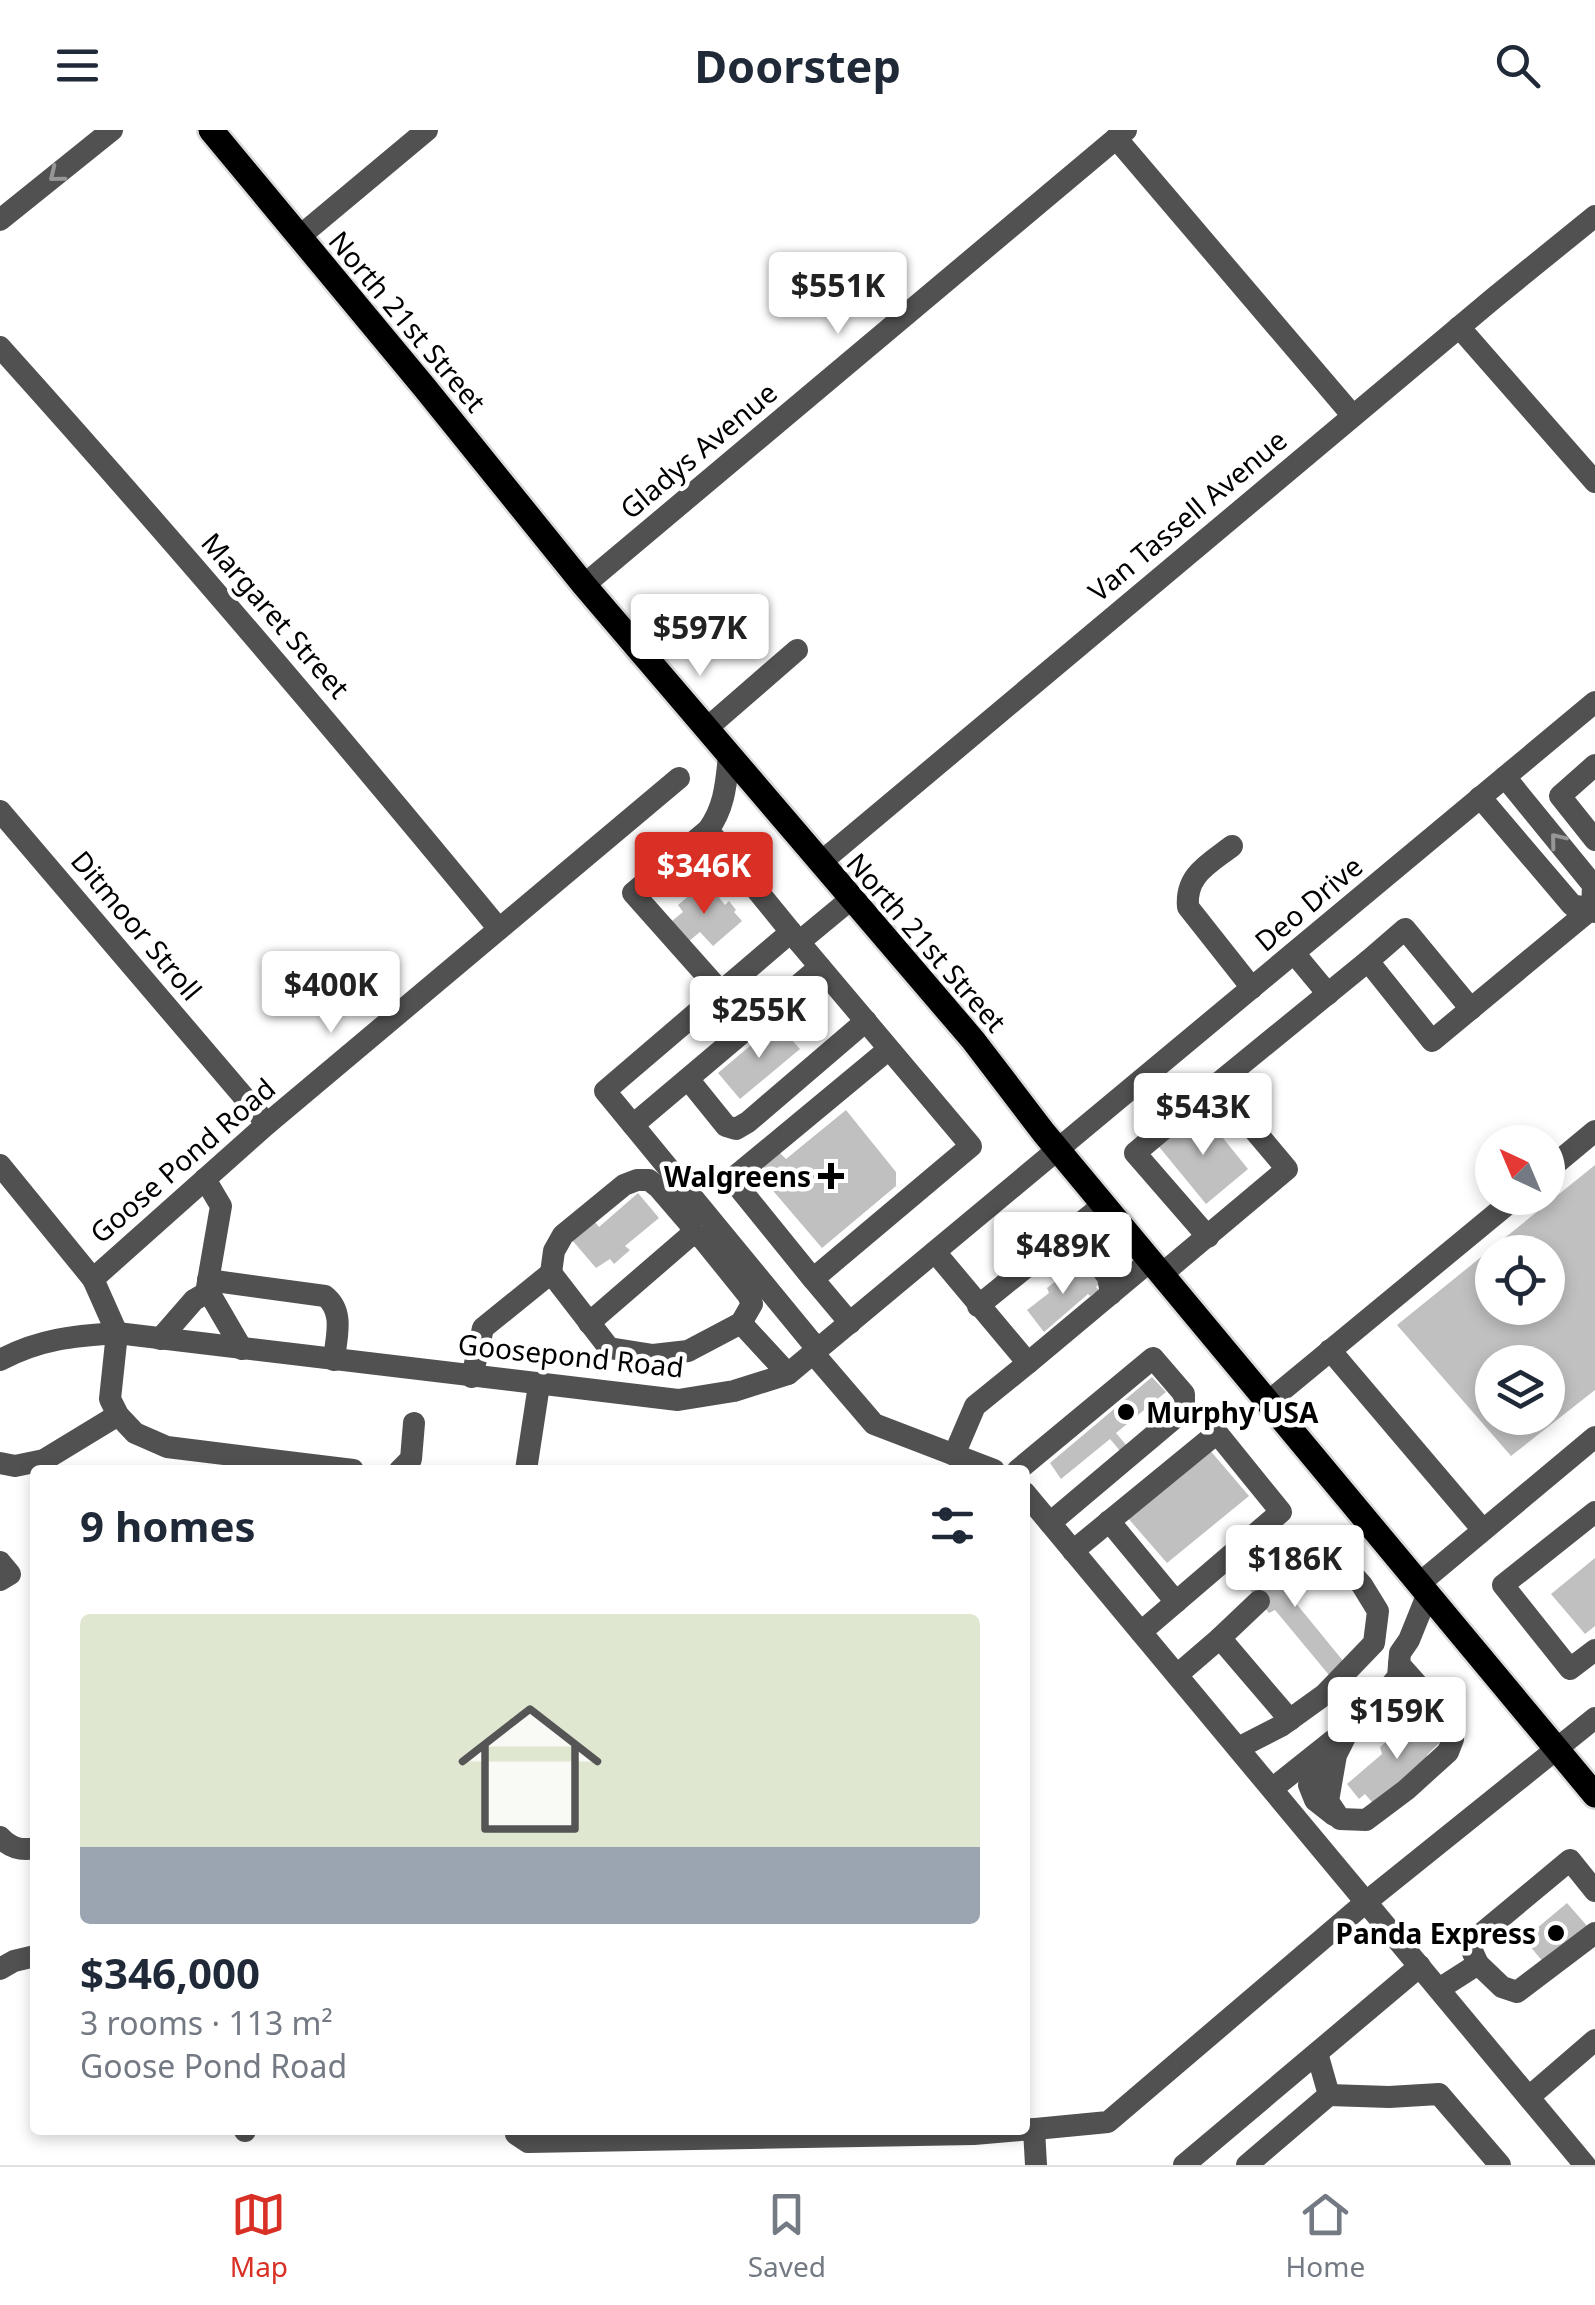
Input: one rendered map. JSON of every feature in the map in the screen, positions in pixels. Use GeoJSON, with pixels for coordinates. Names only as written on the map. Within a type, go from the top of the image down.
{"type":"FeatureCollection","features":[{"type":"Feature","properties":{"kind":"main road","name":"North 21st Street"},"geometry":{"type":"LineString","coordinates":[[211,130],[584,584],[973,1040],[1058,1150],[1595,1796]]}},
{"type":"Feature","properties":{"kind":"street"},"geometry":{"type":"LineString","coordinates":[[0,220],[112,130]]}},
{"type":"Feature","properties":{"kind":"street"},"geometry":{"type":"LineString","coordinates":[[299,237],[427,130]]}},
{"type":"Feature","properties":{"kind":"street"},"geometry":{"type":"LineString","coordinates":[[1121,134],[1353,416]]}},
{"type":"Feature","properties":{"kind":"street","name":"Gladys Avenue"},"geometry":{"type":"LineString","coordinates":[[584,584],[1121,134]]}},
{"type":"Feature","properties":{"kind":"street","name":"Van Tassell Avenue"},"geometry":{"type":"LineString","coordinates":[[820,863],[1595,216]]}},
{"type":"Feature","properties":{"kind":"street"},"geometry":{"type":"LineString","coordinates":[[1459,326],[1595,482]]}},
{"type":"Feature","properties":{"kind":"street","name":"Margaret Street"},"geometry":{"type":"LineString","coordinates":[[0,347],[350,747],[499,930]]}},
{"type":"Feature","properties":{"kind":"street"},"geometry":{"type":"LineString","coordinates":[[706,728],[796,650]]}},
{"type":"Feature","properties":{"kind":"street","name":"Deo Drive"},"geometry":{"type":"LineString","coordinates":[[1058,1150],[1595,702]]}},
{"type":"Feature","properties":{"kind":"street"},"geometry":{"type":"LineString","coordinates":[[721,992],[633,893],[718,818],[729,756]]}},
{"type":"Feature","properties":{"kind":"street"},"geometry":{"type":"LineString","coordinates":[[1595,765],[1560,796],[1595,840]]}},
{"type":"Feature","properties":{"kind":"street"},"geometry":{"type":"LineString","coordinates":[[1505,777],[1593,885],[1594,909]]}},
{"type":"Feature","properties":{"kind":"street","name":"Goose Pond Road"},"geometry":{"type":"LineString","coordinates":[[118,1334],[93,1279],[266,1124],[679,778]]}},
{"type":"Feature","properties":{"kind":"street"},"geometry":{"type":"LineString","coordinates":[[1480,798],[1572,905],[1594,909]]}},
{"type":"Feature","properties":{"kind":"street","name":"Ditmoor Stroll"},"geometry":{"type":"LineString","coordinates":[[0,811],[266,1124]]}},
{"type":"Feature","properties":{"kind":"street"},"geometry":{"type":"LineString","coordinates":[[708,830],[971,1146],[813,1279]]}},
{"type":"Feature","properties":{"kind":"street"},"geometry":{"type":"LineString","coordinates":[[1232,846],[1195,876],[1187,892],[1188,907],[1252,988]]}},
{"type":"Feature","properties":{"kind":"street"},"geometry":{"type":"LineString","coordinates":[[850,899],[721,992],[605,1090],[874,1424],[982,1465]]}},
{"type":"Feature","properties":{"kind":"street"},"geometry":{"type":"LineString","coordinates":[[1368,962],[1432,1042],[1594,909]]}},
{"type":"Feature","properties":{"kind":"street"},"geometry":{"type":"LineString","coordinates":[[1208,1237],[1135,1153],[1405,929],[1471,1009]]}},
{"type":"Feature","properties":{"kind":"street"},"geometry":{"type":"LineString","coordinates":[[1294,953],[1328,994]]}},
{"type":"Feature","properties":{"kind":"street"},"geometry":{"type":"LineString","coordinates":[[633,1126],[820,967]]}},
{"type":"Feature","properties":{"kind":"street"},"geometry":{"type":"LineString","coordinates":[[688,1078],[726,1126],[736,1128],[866,1021]]}},
{"type":"Feature","properties":{"kind":"street"},"geometry":{"type":"LineString","coordinates":[[850,1322],[732,1179],[889,1048]]}},
{"type":"Feature","properties":{"kind":"street"},"geometry":{"type":"LineString","coordinates":[[954,1454],[975,1406],[1111,1294],[1208,1237],[1288,1169],[1216,1086]]}},
{"type":"Feature","properties":{"kind":"street"},"geometry":{"type":"LineString","coordinates":[[1565,1156],[1595,1131]]}},
{"type":"Feature","properties":{"kind":"street","name":"Goosepond Road"},"geometry":{"type":"LineString","coordinates":[[0,1360],[25,1347],[66,1337],[118,1334],[678,1400],[734,1391],[788,1374],[1058,1150]]}},
{"type":"Feature","properties":{"kind":"street"},"geometry":{"type":"LineString","coordinates":[[0,1165],[93,1279]]}},
{"type":"Feature","properties":{"kind":"street"},"geometry":{"type":"LineString","coordinates":[[206,1179],[220,1206],[207,1286],[242,1349]]}},
{"type":"Feature","properties":{"kind":"street"},"geometry":{"type":"LineString","coordinates":[[472,1376],[482,1328],[551,1273],[554,1251],[563,1235],[624,1185],[649,1180],[690,1224],[692,1234]]}},
{"type":"Feature","properties":{"kind":"street"},"geometry":{"type":"LineString","coordinates":[[978,1306],[1103,1204]]}},
{"type":"Feature","properties":{"kind":"street"},"geometry":{"type":"LineString","coordinates":[[1268,1402],[1494,1215]]}},
{"type":"Feature","properties":{"kind":"street"},"geometry":{"type":"LineString","coordinates":[[1072,1230],[1108,1277],[1111,1294]]}},
{"type":"Feature","properties":{"kind":"street"},"geometry":{"type":"LineString","coordinates":[[551,1273],[609,1348],[653,1355],[688,1351],[741,1323],[752,1304],[702,1238],[692,1234]]}},
{"type":"Feature","properties":{"kind":"street"},"geometry":{"type":"LineString","coordinates":[[590,1322],[692,1234]]}},
{"type":"Feature","properties":{"kind":"street"},"geometry":{"type":"LineString","coordinates":[[935,1252],[1028,1363]]}},
{"type":"Feature","properties":{"kind":"street"},"geometry":{"type":"LineString","coordinates":[[160,1339],[207,1286]]}},
{"type":"Feature","properties":{"kind":"street"},"geometry":{"type":"LineString","coordinates":[[207,1286],[325,1296],[338,1313],[334,1360]]}},
{"type":"Feature","properties":{"kind":"street"},"geometry":{"type":"LineString","coordinates":[[741,1323],[788,1374]]}},
{"type":"Feature","properties":{"kind":"street"},"geometry":{"type":"LineString","coordinates":[[118,1334],[110,1399],[135,1434],[166,1458],[273,1465]]}},
{"type":"Feature","properties":{"kind":"street"},"geometry":{"type":"LineString","coordinates":[[1330,1350],[1483,1530]]}},
{"type":"Feature","properties":{"kind":"street"},"geometry":{"type":"LineString","coordinates":[[1024,1465],[1153,1358],[1184,1394],[1184,1410],[1050,1523]]}},
{"type":"Feature","properties":{"kind":"street"},"geometry":{"type":"LineString","coordinates":[[527,1465],[539,1384]]}},
{"type":"Feature","properties":{"kind":"street"},"geometry":{"type":"LineString","coordinates":[[0,1463],[15,1466],[44,1460],[118,1415]]}},
{"type":"Feature","properties":{"kind":"street"},"geometry":{"type":"LineString","coordinates":[[406,1465],[411,1460],[414,1423]]}},
{"type":"Feature","properties":{"kind":"street"},"geometry":{"type":"LineString","coordinates":[[1073,1551],[1216,1433],[1281,1512],[1140,1632]]}},
{"type":"Feature","properties":{"kind":"street"},"geometry":{"type":"LineString","coordinates":[[1272,1789],[1366,1714],[1398,1677],[1400,1658],[1424,1588],[1483,1530],[1595,1437]]}},
{"type":"Feature","properties":{"kind":"street"},"geometry":{"type":"LineString","coordinates":[[1030,1500],[1585,2165]]}},
{"type":"Feature","properties":{"kind":"street"},"geometry":{"type":"LineString","coordinates":[[1595,1512],[1503,1585],[1570,1669],[1595,1650]]}},
{"type":"Feature","properties":{"kind":"street"},"geometry":{"type":"LineString","coordinates":[[1109,1521],[1176,1602]]}},
{"type":"Feature","properties":{"kind":"street"},"geometry":{"type":"LineString","coordinates":[[1238,1748],[1290,1720],[1324,1695],[1374,1643],[1378,1611],[1336,1555],[1322,1551],[1302,1567]]}},
{"type":"Feature","properties":{"kind":"street"},"geometry":{"type":"LineString","coordinates":[[0,1562],[10,1574],[0,1580]]}},
{"type":"Feature","properties":{"kind":"street"},"geometry":{"type":"LineString","coordinates":[[1176,1675],[1259,1602]]}},
{"type":"Feature","properties":{"kind":"street"},"geometry":{"type":"LineString","coordinates":[[1220,1638],[1290,1720]]}},
{"type":"Feature","properties":{"kind":"street"},"geometry":{"type":"LineString","coordinates":[[1350,1727],[1336,1755],[1328,1801],[1340,1819],[1366,1820],[1448,1752],[1453,1739],[1448,1723],[1400,1658],[1374,1643]]}},
{"type":"Feature","properties":{"kind":"street"},"geometry":{"type":"LineString","coordinates":[[1030,2129],[1108,2122],[1366,1902],[1595,1718]]}},
{"type":"Feature","properties":{"kind":"street"},"geometry":{"type":"LineString","coordinates":[[0,1837],[7,1845],[30,1849]]}},
{"type":"Feature","properties":{"kind":"street"},"geometry":{"type":"LineString","coordinates":[[1595,1892],[1570,1860],[1469,1944],[1478,1964],[1502,1986],[1518,1992],[1595,1933]]}},
{"type":"Feature","properties":{"kind":"street"},"geometry":{"type":"LineString","coordinates":[[0,1969],[30,1957]]}},
{"type":"Feature","properties":{"kind":"street"},"geometry":{"type":"LineString","coordinates":[[1439,1989],[1478,1964]]}},
{"type":"Feature","properties":{"kind":"street"},"geometry":{"type":"LineString","coordinates":[[1184,2165],[1420,1966]]}},
{"type":"Feature","properties":{"kind":"street"},"geometry":{"type":"LineString","coordinates":[[1530,2098],[1595,2040]]}},
{"type":"Feature","properties":{"kind":"street"},"geometry":{"type":"LineString","coordinates":[[1317,2053],[1329,2095]]}},
{"type":"Feature","properties":{"kind":"street"},"geometry":{"type":"LineString","coordinates":[[1247,2165],[1329,2095],[1439,2094],[1500,2165]]}},
{"type":"Feature","properties":{"kind":"street"},"geometry":{"type":"LineString","coordinates":[[518,2135],[528,2142],[704,2135]]}},
{"type":"Feature","properties":{"kind":"street"},"geometry":{"type":"LineString","coordinates":[[1028,2135],[1036,2165]]}},
{"type":"Feature","properties":{"kind":"building"},"geometry":{"type":"Polygon","coordinates":[[[706,881],[725,905],[729,901],[742,921],[713,946],[700,932],[683,946],[666,926],[683,912],[678,905],[706,881]]]}},
{"type":"Feature","properties":{"kind":"building"},"geometry":{"type":"Polygon","coordinates":[[[777,1023],[800,1049],[740,1099],[718,1073],[777,1023]]]}},
{"type":"Feature","properties":{"kind":"building","name":"Walgreens"},"geometry":{"type":"Polygon","coordinates":[[[846,1110],[896,1172],[896,1186],[822,1248],[763,1179],[769,1174],[759,1160],[775,1148],[786,1159],[846,1110]]]}},
{"type":"Feature","properties":{"kind":"building"},"geometry":{"type":"Polygon","coordinates":[[[1206,1117],[1248,1169],[1206,1204],[1156,1143],[1184,1121],[1190,1129],[1206,1117]]]}},
{"type":"Feature","properties":{"kind":"building"},"geometry":{"type":"Polygon","coordinates":[[[1595,1165],[1595,1390],[1565,1414],[1565,1345],[1475,1345],[1475,1415],[1397,1325],[1475,1262],[1475,1325],[1565,1325],[1565,1235],[1508,1235],[1533,1215],[1565,1215],[1565,1189],[1595,1165]]]}},
{"type":"Feature","properties":{"kind":"building"},"geometry":{"type":"Polygon","coordinates":[[[638,1193],[659,1218],[625,1246],[630,1250],[614,1264],[610,1259],[596,1268],[572,1240],[595,1222],[599,1227],[638,1193]]]}},
{"type":"Feature","properties":{"kind":"building"},"geometry":{"type":"Polygon","coordinates":[[[1083,1265],[1100,1283],[1096,1287],[1099,1290],[1088,1294],[1044,1332],[1027,1310],[1049,1293],[1047,1288],[1083,1265]]]}},
{"type":"Feature","properties":{"kind":"building","name":"Murphy USA"},"geometry":{"type":"Polygon","coordinates":[[[1152,1377],[1166,1392],[1116,1433],[1127,1446],[1121,1452],[1110,1439],[1061,1479],[1050,1463],[1152,1377]]]}},
{"type":"Feature","properties":{"kind":"building"},"geometry":{"type":"Polygon","coordinates":[[[1493,1435],[1538,1435],[1511,1456],[1493,1435]]]}},
{"type":"Feature","properties":{"kind":"building"},"geometry":{"type":"Polygon","coordinates":[[[1208,1448],[1249,1496],[1167,1563],[1127,1517],[1208,1448]]]}},
{"type":"Feature","properties":{"kind":"building"},"geometry":{"type":"Polygon","coordinates":[[[1292,1555],[1311,1578],[1290,1596],[1344,1662],[1329,1675],[1275,1610],[1269,1613],[1250,1590],[1292,1555]]]}},
{"type":"Feature","properties":{"kind":"building"},"geometry":{"type":"Polygon","coordinates":[[[1595,1558],[1595,1626],[1585,1634],[1551,1594],[1595,1558]]]}},
{"type":"Feature","properties":{"kind":"building"},"geometry":{"type":"Polygon","coordinates":[[[1420,1714],[1444,1738],[1427,1755],[1431,1761],[1377,1808],[1365,1794],[1359,1799],[1347,1784],[1382,1754],[1380,1747],[1420,1714]]]}},
{"type":"Feature","properties":{"kind":"building","name":"Panda Express"},"geometry":{"type":"Polygon","coordinates":[[[1567,1903],[1588,1927],[1544,1963],[1524,1939],[1567,1903]]]}},
{"type":"Feature","properties":{"kind":"place","name":"Walgreens"},"geometry":{"type":"Point","coordinates":[831,1176]}},
{"type":"Feature","properties":{"kind":"place","name":"Murphy USA"},"geometry":{"type":"Point","coordinates":[1126,1412]}},
{"type":"Feature","properties":{"kind":"place","name":"Panda Express"},"geometry":{"type":"Point","coordinates":[1556,1933]}}]}
